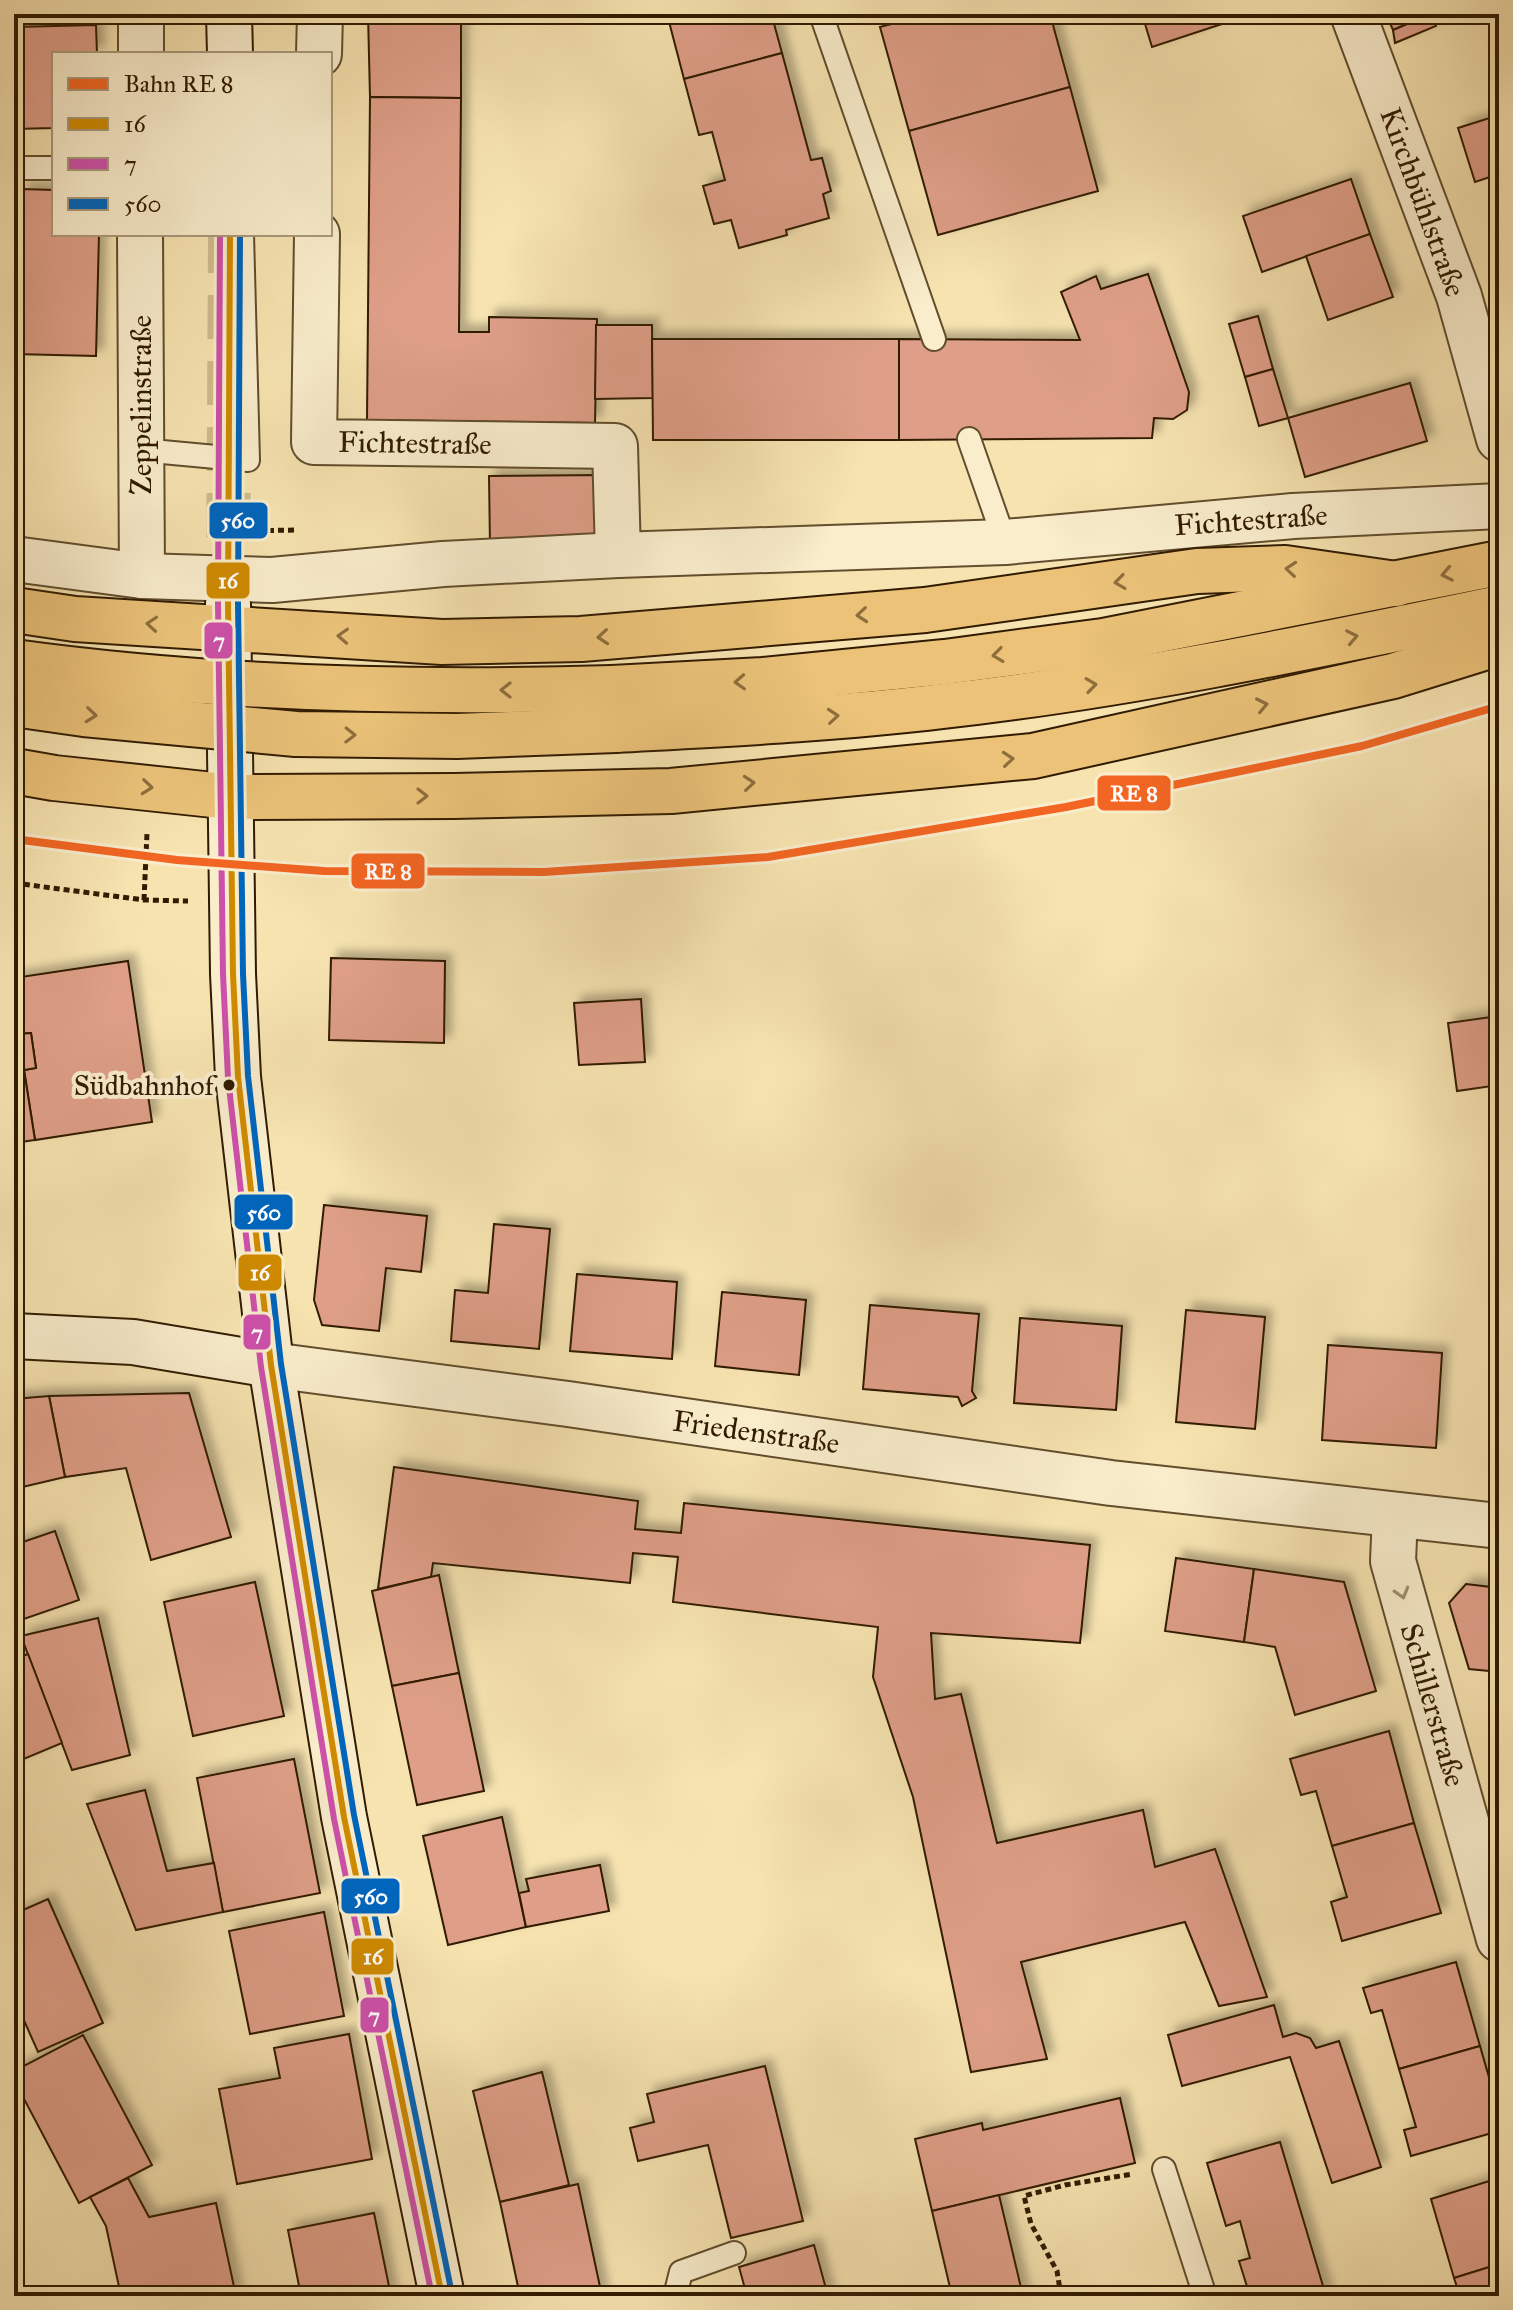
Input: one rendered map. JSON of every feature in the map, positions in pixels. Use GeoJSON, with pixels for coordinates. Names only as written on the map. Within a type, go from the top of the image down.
{"type":"FeatureCollection","features":[{"type":"Feature","properties":{"kind":"main road"},"geometry":{"type":"LineString","coordinates":[[14,704],[84,714],[296,734],[457,736],[763,680],[945,662],[1103,641],[1499,563]]}},
{"type":"Feature","properties":{"kind":"main road"},"geometry":{"type":"LineString","coordinates":[[14,610],[75,619],[229,617],[442,642],[581,639],[925,610],[1197,571],[1285,568],[1396,584]]}},
{"type":"Feature","properties":{"kind":"main road"},"geometry":{"type":"LineString","coordinates":[[14,662],[83,671],[300,687],[439,690],[768,722],[958,704],[1108,683],[1499,608]]}},
{"type":"Feature","properties":{"kind":"main road"},"geometry":{"type":"LineString","coordinates":[[14,771],[232,797],[671,791],[1033,756],[1393,676],[1499,643]]}},
{"type":"Feature","properties":{"kind":"street"},"geometry":{"type":"LineString","coordinates":[[141,14],[141,52]]}},
{"type":"Feature","properties":{"kind":"street"},"geometry":{"type":"LineString","coordinates":[[229,14],[230,52]]}},
{"type":"Feature","properties":{"kind":"street"},"geometry":{"type":"LineString","coordinates":[[319,52],[320,14]]}},
{"type":"Feature","properties":{"kind":"street","name":"Kirchbühlstraße"},"geometry":{"type":"LineString","coordinates":[[1353,14],[1459,296],[1499,439]]}},
{"type":"Feature","properties":{"kind":"street","name":"Zeppelinstraße"},"geometry":{"type":"LineString","coordinates":[[140,236],[142,576]]}},
{"type":"Feature","properties":{"kind":"street","name":"Fichtestraße"},"geometry":{"type":"LineString","coordinates":[[317,236],[314,442],[615,446],[618,555]]}},
{"type":"Feature","properties":{"kind":"street","name":"Fichtestraße"},"geometry":{"type":"LineString","coordinates":[[14,559],[142,576],[272,580],[443,564],[1005,542],[1293,516],[1499,506]]}},
{"type":"Feature","properties":{"kind":"street"},"geometry":{"type":"LineString","coordinates":[[229,617],[233,974],[238,1077],[271,1365],[344,1817],[442,2296]]}},
{"type":"Feature","properties":{"kind":"street","name":"Friedenstraße"},"geometry":{"type":"LineString","coordinates":[[14,1336],[133,1342],[271,1365],[568,1404],[1111,1483],[1499,1526]]}},
{"type":"Feature","properties":{"kind":"street","name":"Schillerstraße"},"geometry":{"type":"LineString","coordinates":[[1395,1516],[1393,1561],[1499,1939]]}},
{"type":"Feature","properties":{"kind":"lane"},"geometry":{"type":"LineString","coordinates":[[821,14],[934,339]]}},
{"type":"Feature","properties":{"kind":"lane"},"geometry":{"type":"LineString","coordinates":[[14,168],[52,168]]}},
{"type":"Feature","properties":{"kind":"lane"},"geometry":{"type":"LineString","coordinates":[[141,450],[248,460],[242,236]]}},
{"type":"Feature","properties":{"kind":"lane"},"geometry":{"type":"LineString","coordinates":[[969,439],[1005,542]]}},
{"type":"Feature","properties":{"kind":"lane"},"geometry":{"type":"LineString","coordinates":[[1164,2169],[1205,2296]]}},
{"type":"Feature","properties":{"kind":"lane"},"geometry":{"type":"LineString","coordinates":[[675,2296],[681,2272],[734,2253]]}},
{"type":"Feature","properties":{"kind":"path"},"geometry":{"type":"LineString","coordinates":[[14,883],[144,900],[149,787]]}},
{"type":"Feature","properties":{"kind":"path"},"geometry":{"type":"LineString","coordinates":[[1061,2296],[1057,2271],[1031,2224],[1024,2196],[1065,2185],[1164,2169]]}},
{"type":"Feature","properties":{"kind":"building"},"geometry":{"type":"Polygon","coordinates":[[[368,14],[461,14],[461,98],[370,97],[368,14]]]}},
{"type":"Feature","properties":{"kind":"building"},"geometry":{"type":"Polygon","coordinates":[[[667,14],[762,14],[764,23],[773,20],[782,53],[684,79],[667,14]]]}},
{"type":"Feature","properties":{"kind":"building"},"geometry":{"type":"Polygon","coordinates":[[[929,14],[1050,14],[1070,87],[909,131],[880,27],[929,14]]]}},
{"type":"Feature","properties":{"kind":"building"},"geometry":{"type":"Polygon","coordinates":[[[1142,14],[1239,14],[1240,18],[1152,47],[1142,14]]]}},
{"type":"Feature","properties":{"kind":"building"},"geometry":{"type":"Polygon","coordinates":[[[1386,14],[1431,14],[1393,30],[1386,14]]]}},
{"type":"Feature","properties":{"kind":"building"},"geometry":{"type":"Polygon","coordinates":[[[1434,14],[1436,26],[1395,43],[1393,30],[1434,14]]]}},
{"type":"Feature","properties":{"kind":"building"},"geometry":{"type":"Polygon","coordinates":[[[96,25],[97,52],[52,52],[52,128],[14,129],[14,27],[96,25]]]}},
{"type":"Feature","properties":{"kind":"building"},"geometry":{"type":"Polygon","coordinates":[[[782,53],[811,160],[822,158],[831,191],[823,194],[829,218],[786,230],[787,235],[739,248],[731,220],[714,224],[703,186],[725,180],[712,132],[699,135],[684,79],[782,53]]]}},
{"type":"Feature","properties":{"kind":"building"},"geometry":{"type":"Polygon","coordinates":[[[1070,87],[1098,191],[938,235],[909,131],[1070,87]]]}},
{"type":"Feature","properties":{"kind":"building"},"geometry":{"type":"Polygon","coordinates":[[[370,97],[461,98],[459,332],[489,332],[489,317],[597,319],[595,423],[367,420],[370,97]]]}},
{"type":"Feature","properties":{"kind":"building"},"geometry":{"type":"Polygon","coordinates":[[[1499,115],[1499,174],[1475,182],[1458,128],[1499,115]]]}},
{"type":"Feature","properties":{"kind":"building"},"geometry":{"type":"Polygon","coordinates":[[[1351,179],[1370,234],[1262,272],[1243,216],[1351,179]]]}},
{"type":"Feature","properties":{"kind":"building"},"geometry":{"type":"Polygon","coordinates":[[[22,189],[52,190],[52,236],[99,236],[96,356],[14,354],[14,295],[19,295],[22,189]]]}},
{"type":"Feature","properties":{"kind":"building"},"geometry":{"type":"Polygon","coordinates":[[[1370,234],[1393,297],[1328,320],[1306,256],[1370,234]]]}},
{"type":"Feature","properties":{"kind":"building"},"geometry":{"type":"Polygon","coordinates":[[[1499,234],[1499,257],[1491,237],[1499,234]]]}},
{"type":"Feature","properties":{"kind":"building"},"geometry":{"type":"Polygon","coordinates":[[[1148,274],[1189,392],[1187,410],[1173,419],[1154,418],[1152,438],[899,440],[899,339],[1080,340],[1061,292],[1096,276],[1101,289],[1148,274]]]}},
{"type":"Feature","properties":{"kind":"building"},"geometry":{"type":"Polygon","coordinates":[[[1258,316],[1273,369],[1245,377],[1229,324],[1258,316]]]}},
{"type":"Feature","properties":{"kind":"building"},"geometry":{"type":"Polygon","coordinates":[[[596,325],[652,325],[653,398],[595,399],[596,325]]]}},
{"type":"Feature","properties":{"kind":"building"},"geometry":{"type":"Polygon","coordinates":[[[652,339],[899,339],[899,440],[653,440],[652,339]]]}},
{"type":"Feature","properties":{"kind":"building"},"geometry":{"type":"Polygon","coordinates":[[[1273,369],[1288,418],[1259,426],[1245,377],[1273,369]]]}},
{"type":"Feature","properties":{"kind":"building"},"geometry":{"type":"Polygon","coordinates":[[[1410,383],[1427,441],[1305,477],[1288,418],[1410,383]]]}},
{"type":"Feature","properties":{"kind":"building"},"geometry":{"type":"Polygon","coordinates":[[[600,475],[599,545],[490,545],[489,476],[600,475]]]}},
{"type":"Feature","properties":{"kind":"building"},"geometry":{"type":"Polygon","coordinates":[[[331,958],[445,961],[444,1043],[329,1040],[331,958]]]}},
{"type":"Feature","properties":{"kind":"building"},"geometry":{"type":"Polygon","coordinates":[[[128,961],[152,1122],[35,1140],[24,1070],[36,1068],[31,1033],[19,1034],[14,1005],[14,978],[128,961]]]}},
{"type":"Feature","properties":{"kind":"building"},"geometry":{"type":"Polygon","coordinates":[[[641,999],[645,1062],[579,1065],[574,1003],[641,999]]]}},
{"type":"Feature","properties":{"kind":"building"},"geometry":{"type":"Polygon","coordinates":[[[14,1005],[19,1034],[31,1033],[36,1068],[24,1070],[35,1140],[14,1143],[14,1005]]]}},
{"type":"Feature","properties":{"kind":"building"},"geometry":{"type":"Polygon","coordinates":[[[1499,1016],[1499,1085],[1457,1091],[1448,1023],[1499,1016]]]}},
{"type":"Feature","properties":{"kind":"building"},"geometry":{"type":"Polygon","coordinates":[[[324,1205],[427,1216],[421,1272],[386,1268],[379,1331],[322,1325],[314,1300],[324,1205]]]}},
{"type":"Feature","properties":{"kind":"building"},"geometry":{"type":"Polygon","coordinates":[[[494,1224],[550,1229],[539,1349],[451,1341],[455,1290],[488,1293],[494,1224]]]}},
{"type":"Feature","properties":{"kind":"building"},"geometry":{"type":"Polygon","coordinates":[[[577,1274],[677,1282],[672,1359],[570,1351],[577,1274]]]}},
{"type":"Feature","properties":{"kind":"building"},"geometry":{"type":"Polygon","coordinates":[[[722,1292],[806,1300],[799,1375],[715,1366],[722,1292]]]}},
{"type":"Feature","properties":{"kind":"building"},"geometry":{"type":"Polygon","coordinates":[[[870,1305],[979,1314],[972,1391],[976,1398],[962,1406],[958,1397],[863,1389],[870,1305]]]}},
{"type":"Feature","properties":{"kind":"building"},"geometry":{"type":"Polygon","coordinates":[[[1186,1310],[1265,1317],[1255,1429],[1176,1422],[1186,1310]]]}},
{"type":"Feature","properties":{"kind":"building"},"geometry":{"type":"Polygon","coordinates":[[[1020,1318],[1122,1326],[1116,1410],[1014,1403],[1020,1318]]]}},
{"type":"Feature","properties":{"kind":"building"},"geometry":{"type":"Polygon","coordinates":[[[1328,1345],[1442,1353],[1436,1448],[1322,1440],[1328,1345]]]}},
{"type":"Feature","properties":{"kind":"building"},"geometry":{"type":"Polygon","coordinates":[[[189,1393],[231,1537],[151,1560],[126,1468],[65,1477],[49,1396],[189,1393]]]}},
{"type":"Feature","properties":{"kind":"building"},"geometry":{"type":"Polygon","coordinates":[[[49,1396],[65,1477],[14,1489],[14,1399],[49,1396]]]}},
{"type":"Feature","properties":{"kind":"building"},"geometry":{"type":"Polygon","coordinates":[[[394,1467],[638,1501],[635,1529],[681,1533],[684,1503],[1090,1545],[1080,1643],[931,1633],[935,1699],[961,1694],[997,1843],[1143,1810],[1155,1867],[1215,1849],[1267,1997],[1219,2006],[1185,1922],[1021,1962],[1047,2059],[971,2072],[913,1797],[873,1677],[878,1627],[673,1602],[678,1557],[633,1553],[630,1583],[433,1563],[431,1577],[378,1589],[394,1467]]]}},
{"type":"Feature","properties":{"kind":"building"},"geometry":{"type":"Polygon","coordinates":[[[55,1531],[79,1600],[18,1621],[14,1610],[14,1545],[55,1531]]]}},
{"type":"Feature","properties":{"kind":"building"},"geometry":{"type":"Polygon","coordinates":[[[1176,1558],[1254,1569],[1244,1642],[1165,1631],[1176,1558]]]}},
{"type":"Feature","properties":{"kind":"building"},"geometry":{"type":"Polygon","coordinates":[[[1254,1569],[1344,1582],[1376,1691],[1295,1715],[1275,1647],[1244,1642],[1254,1569]]]}},
{"type":"Feature","properties":{"kind":"building"},"geometry":{"type":"Polygon","coordinates":[[[439,1575],[459,1673],[392,1686],[372,1591],[439,1575]]]}},
{"type":"Feature","properties":{"kind":"building"},"geometry":{"type":"Polygon","coordinates":[[[255,1582],[284,1716],[193,1736],[164,1602],[255,1582]]]}},
{"type":"Feature","properties":{"kind":"building"},"geometry":{"type":"Polygon","coordinates":[[[1466,1584],[1499,1588],[1499,1672],[1469,1669],[1449,1603],[1466,1584]]]}},
{"type":"Feature","properties":{"kind":"building"},"geometry":{"type":"Polygon","coordinates":[[[98,1618],[130,1755],[72,1770],[21,1636],[98,1618]]]}},
{"type":"Feature","properties":{"kind":"building"},"geometry":{"type":"Polygon","coordinates":[[[28,1654],[62,1743],[14,1763],[14,1659],[28,1654]]]}},
{"type":"Feature","properties":{"kind":"building"},"geometry":{"type":"Polygon","coordinates":[[[459,1673],[484,1791],[417,1805],[392,1686],[459,1673]]]}},
{"type":"Feature","properties":{"kind":"building"},"geometry":{"type":"Polygon","coordinates":[[[1389,1731],[1414,1823],[1332,1846],[1316,1791],[1301,1795],[1290,1759],[1389,1731]]]}},
{"type":"Feature","properties":{"kind":"building"},"geometry":{"type":"Polygon","coordinates":[[[1499,1737],[1499,1768],[1490,1739],[1499,1737]]]}},
{"type":"Feature","properties":{"kind":"building"},"geometry":{"type":"Polygon","coordinates":[[[294,1759],[320,1893],[223,1912],[197,1778],[294,1759]]]}},
{"type":"Feature","properties":{"kind":"building"},"geometry":{"type":"Polygon","coordinates":[[[145,1790],[167,1871],[214,1863],[223,1912],[136,1930],[87,1804],[145,1790]]]}},
{"type":"Feature","properties":{"kind":"building"},"geometry":{"type":"Polygon","coordinates":[[[502,1817],[526,1927],[448,1945],[423,1836],[502,1817]]]}},
{"type":"Feature","properties":{"kind":"building"},"geometry":{"type":"Polygon","coordinates":[[[1414,1823],[1441,1913],[1342,1941],[1331,1902],[1347,1897],[1332,1846],[1414,1823]]]}},
{"type":"Feature","properties":{"kind":"building"},"geometry":{"type":"Polygon","coordinates":[[[600,1865],[609,1911],[526,1927],[519,1893],[529,1891],[526,1879],[600,1865]]]}},
{"type":"Feature","properties":{"kind":"building"},"geometry":{"type":"Polygon","coordinates":[[[48,1899],[103,2023],[38,2052],[14,1998],[14,1914],[48,1899]]]}},
{"type":"Feature","properties":{"kind":"building"},"geometry":{"type":"Polygon","coordinates":[[[324,1912],[344,2016],[250,2034],[229,1931],[324,1912]]]}},
{"type":"Feature","properties":{"kind":"building"},"geometry":{"type":"Polygon","coordinates":[[[1456,1962],[1480,2046],[1399,2069],[1382,2010],[1371,2013],[1363,1988],[1456,1962]]]}},
{"type":"Feature","properties":{"kind":"building"},"geometry":{"type":"Polygon","coordinates":[[[1274,2005],[1283,2037],[1296,2033],[1310,2038],[1316,2048],[1339,2041],[1381,2167],[1332,2183],[1290,2057],[1182,2086],[1168,2035],[1274,2005]]]}},
{"type":"Feature","properties":{"kind":"building"},"geometry":{"type":"Polygon","coordinates":[[[349,2034],[372,2159],[237,2184],[219,2089],[280,2078],[274,2048],[349,2034]]]}},
{"type":"Feature","properties":{"kind":"building"},"geometry":{"type":"Polygon","coordinates":[[[83,2035],[152,2165],[79,2203],[14,2080],[14,2071],[83,2035]]]}},
{"type":"Feature","properties":{"kind":"building"},"geometry":{"type":"Polygon","coordinates":[[[1480,2046],[1499,2112],[1499,2131],[1411,2156],[1404,2130],[1416,2127],[1399,2069],[1480,2046]]]}},
{"type":"Feature","properties":{"kind":"building"},"geometry":{"type":"Polygon","coordinates":[[[765,2066],[803,2221],[731,2238],[708,2145],[638,2161],[630,2128],[654,2122],[647,2094],[765,2066]]]}},
{"type":"Feature","properties":{"kind":"building"},"geometry":{"type":"Polygon","coordinates":[[[542,2072],[569,2185],[500,2202],[473,2091],[542,2072]]]}},
{"type":"Feature","properties":{"kind":"building"},"geometry":{"type":"Polygon","coordinates":[[[1120,2098],[1135,2163],[932,2211],[915,2139],[982,2123],[983,2130],[1120,2098]]]}},
{"type":"Feature","properties":{"kind":"building"},"geometry":{"type":"Polygon","coordinates":[[[1280,2142],[1326,2296],[1250,2296],[1239,2261],[1250,2258],[1240,2221],[1226,2226],[1207,2163],[1280,2142]]]}},
{"type":"Feature","properties":{"kind":"building"},"geometry":{"type":"Polygon","coordinates":[[[128,2178],[149,2217],[216,2203],[236,2296],[121,2296],[106,2226],[90,2197],[128,2178]]]}},
{"type":"Feature","properties":{"kind":"building"},"geometry":{"type":"Polygon","coordinates":[[[1499,2178],[1499,2264],[1454,2278],[1431,2199],[1499,2178]]]}},
{"type":"Feature","properties":{"kind":"building"},"geometry":{"type":"Polygon","coordinates":[[[578,2184],[602,2296],[520,2296],[500,2202],[578,2184]]]}},
{"type":"Feature","properties":{"kind":"building"},"geometry":{"type":"Polygon","coordinates":[[[999,2195],[1023,2296],[952,2296],[932,2211],[999,2195]]]}},
{"type":"Feature","properties":{"kind":"building"},"geometry":{"type":"Polygon","coordinates":[[[374,2213],[391,2296],[301,2296],[288,2230],[374,2213]]]}},
{"type":"Feature","properties":{"kind":"building"},"geometry":{"type":"Polygon","coordinates":[[[814,2245],[828,2296],[747,2296],[739,2267],[814,2245]]]}},
{"type":"Feature","properties":{"kind":"building"},"geometry":{"type":"Polygon","coordinates":[[[1499,2264],[1499,2296],[1460,2296],[1454,2278],[1499,2264]]]}},
{"type":"Feature","properties":{"kind":"tunnel"},"geometry":{"type":"LineString","coordinates":[[228,603],[230,236]]}},
{"type":"Feature","properties":{"kind":"transit line","name":"7"},"geometry":{"type":"LineString","coordinates":[[220,236],[218,603],[223,974],[228,1078],[261,1367],[334,1819],[432,2296]]}},
{"type":"Feature","properties":{"kind":"transit line","name":"16"},"geometry":{"type":"LineString","coordinates":[[230,236],[228,603],[233,974],[238,1077],[271,1365],[344,1817],[442,2296]]}},
{"type":"Feature","properties":{"kind":"transit line","name":"560"},"geometry":{"type":"LineString","coordinates":[[240,236],[238,603],[243,974],[248,1076],[281,1364],[354,1815],[452,2294]]}},
{"type":"Feature","properties":{"kind":"transit line"},"geometry":{"type":"LineString","coordinates":[[14,839],[177,860],[324,871],[544,872],[768,857],[1066,807],[1362,746],[1499,706]]}},
{"type":"Feature","properties":{"kind":"place","name":"Südbahnhof"},"geometry":{"type":"Point","coordinates":[229,1085]}}]}
